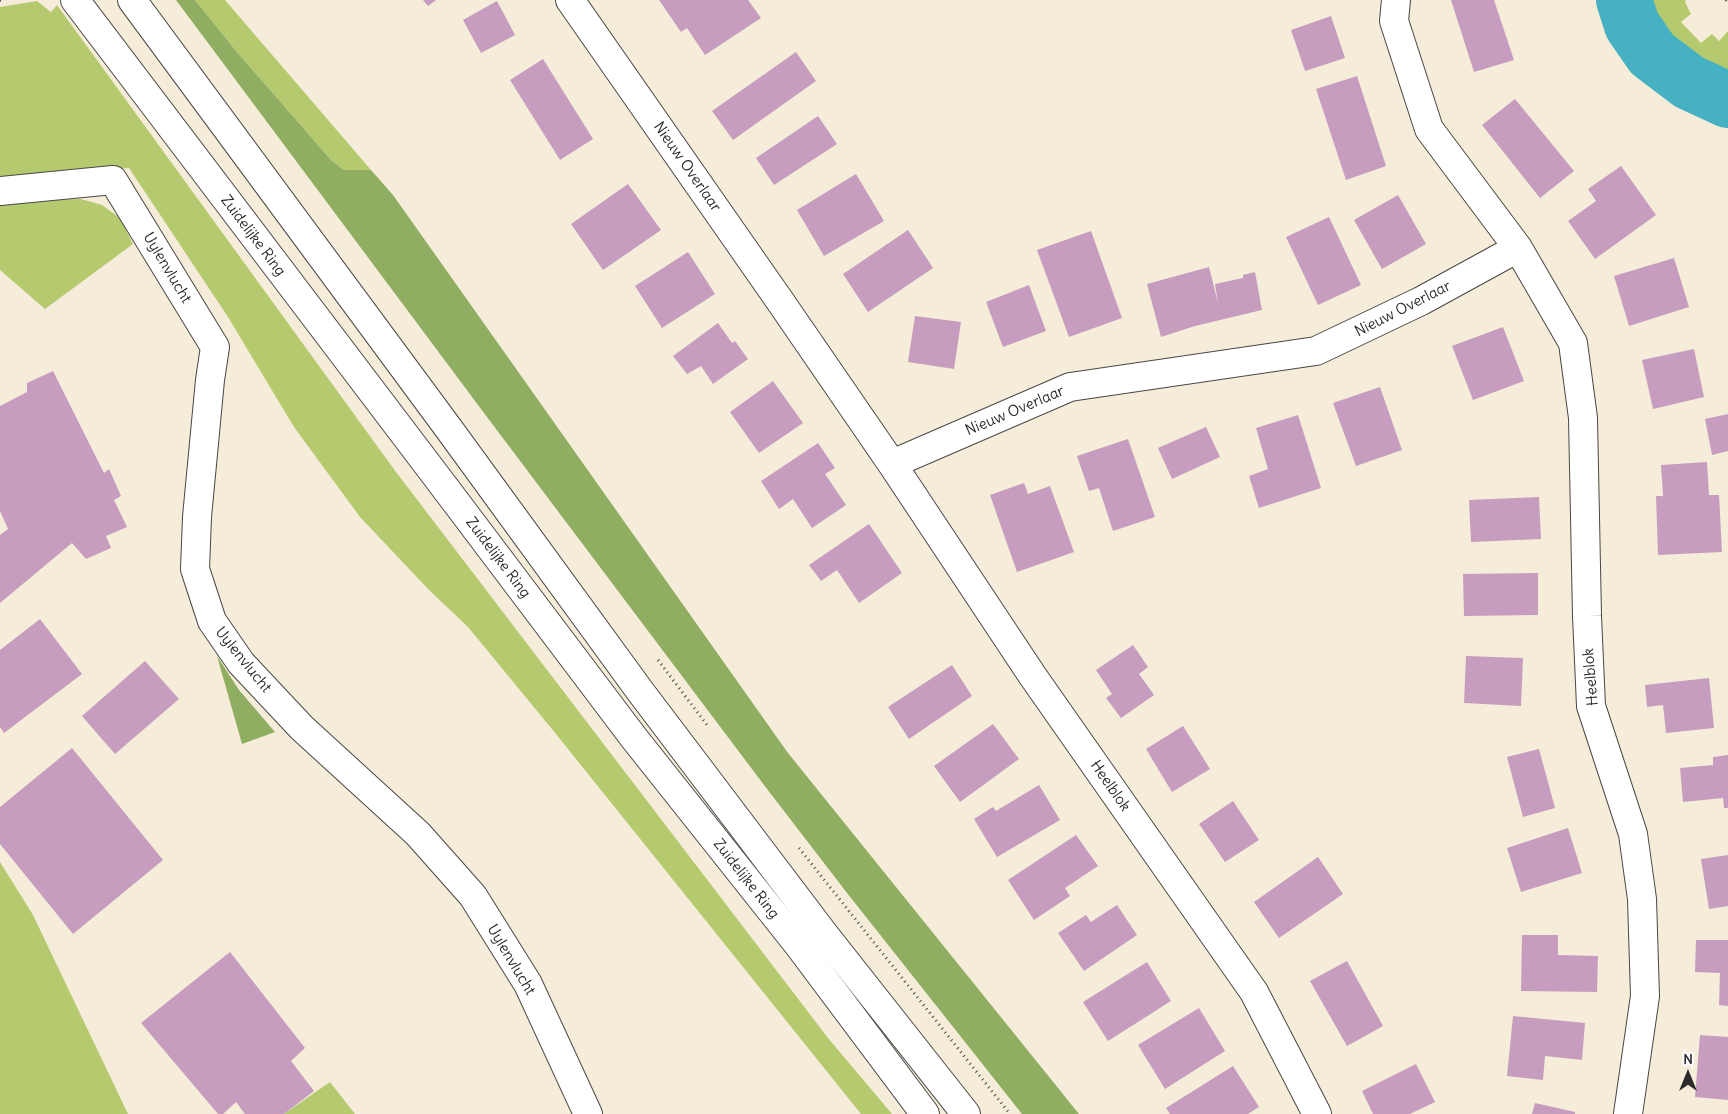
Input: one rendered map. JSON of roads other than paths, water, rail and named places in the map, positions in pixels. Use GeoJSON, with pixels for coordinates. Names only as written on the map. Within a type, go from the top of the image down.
{"type":"FeatureCollection","features":[{"type":"Feature","properties":{"kind":"main road","name":"Zuidelijke Ring"},"geometry":{"type":"LineString","coordinates":[[75,0],[634,738],[800,947],[925,1114]]}},
{"type":"Feature","properties":{"kind":"main road","name":"Zuidelijke Ring"},"geometry":{"type":"LineString","coordinates":[[132,0],[646,699],[824,934],[966,1114]]}},
{"type":"Feature","properties":{"kind":"main road","name":"Nieuw Overlaar"},"geometry":{"type":"LineString","coordinates":[[570,0],[892,464],[1070,387],[1316,351],[1422,301],[1518,248]]}},
{"type":"Feature","properties":{"kind":"main road"},"geometry":{"type":"LineString","coordinates":[[1396,0],[1394,21],[1429,129],[1518,248]]}},
{"type":"Feature","properties":{"kind":"main road","name":"Uylenvlucht"},"geometry":{"type":"LineString","coordinates":[[0,191],[113,180],[215,347],[197,517],[195,569],[212,622],[241,663],[302,728],[418,834],[472,896],[528,984],[588,1114]]}},
{"type":"Feature","properties":{"kind":"main road","name":"Heelblok"},"geometry":{"type":"LineString","coordinates":[[1518,248],[1573,343],[1583,418],[1591,706],[1633,834],[1642,899],[1645,996],[1628,1114]]}},
{"type":"Feature","properties":{"kind":"main road","name":"Heelblok"},"geometry":{"type":"LineString","coordinates":[[892,464],[1032,675],[1254,992],[1317,1114]]}},
{"type":"Feature","properties":{"kind":"waterway"},"geometry":{"type":"LineString","coordinates":[[1624,0],[1632,25],[1652,54],[1689,82],[1728,100]]}}]}
